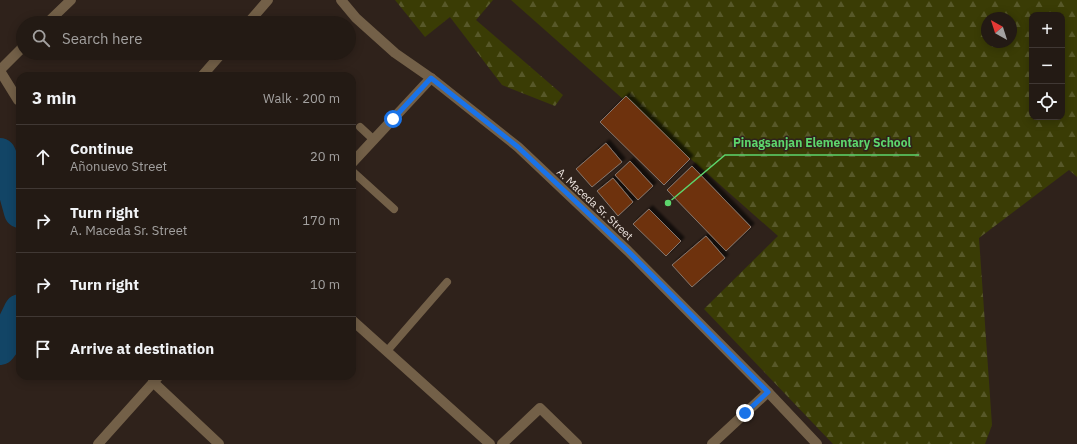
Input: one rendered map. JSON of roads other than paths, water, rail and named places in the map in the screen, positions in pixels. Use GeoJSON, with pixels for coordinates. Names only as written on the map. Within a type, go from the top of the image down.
{"type":"FeatureCollection","features":[{"type":"Feature","properties":{"kind":"street"},"geometry":{"type":"LineString","coordinates":[[54,16],[71,0]]}},
{"type":"Feature","properties":{"kind":"street"},"geometry":{"type":"LineString","coordinates":[[254,16],[268,0]]}},
{"type":"Feature","properties":{"kind":"street","name":"A. Maceda Sr. Street"},"geometry":{"type":"LineString","coordinates":[[341,0],[354,16]]}},
{"type":"Feature","properties":{"kind":"street","name":"A. Maceda Sr. Street"},"geometry":{"type":"LineString","coordinates":[[356,18],[395,53],[431,78],[518,147],[628,251],[768,392],[817,444]]}},
{"type":"Feature","properties":{"kind":"street"},"geometry":{"type":"LineString","coordinates":[[16,54],[0,70],[16,97]]}},
{"type":"Feature","properties":{"kind":"street"},"geometry":{"type":"LineString","coordinates":[[205,72],[216,60]]}},
{"type":"Feature","properties":{"kind":"street"},"geometry":{"type":"LineString","coordinates":[[356,159],[431,78]]}},
{"type":"Feature","properties":{"kind":"street"},"geometry":{"type":"LineString","coordinates":[[356,324],[490,444]]}},
{"type":"Feature","properties":{"kind":"street"},"geometry":{"type":"LineString","coordinates":[[98,444],[155,380]]}},
{"type":"Feature","properties":{"kind":"street"},"geometry":{"type":"LineString","coordinates":[[157,380],[219,444]]}},
{"type":"Feature","properties":{"kind":"street"},"geometry":{"type":"LineString","coordinates":[[712,444],[768,392]]}},
{"type":"Feature","properties":{"kind":"street"},"geometry":{"type":"LineString","coordinates":[[502,444],[540,408],[577,444]]}},
{"type":"Feature","properties":{"kind":"lane"},"geometry":{"type":"LineString","coordinates":[[360,127],[374,140]]}},
{"type":"Feature","properties":{"kind":"lane"},"geometry":{"type":"LineString","coordinates":[[356,175],[394,209]]}},
{"type":"Feature","properties":{"kind":"lane"},"geometry":{"type":"LineString","coordinates":[[386,351],[447,282]]}},
{"type":"Feature","properties":{"kind":"waterway"},"geometry":{"type":"LineString","coordinates":[[0,154],[12,183],[16,198]]}},
{"type":"Feature","properties":{"kind":"waterway"},"geometry":{"type":"LineString","coordinates":[[0,349],[16,318]]}},
{"type":"Feature","properties":{"kind":"place","name":"Pinagsanjan Elementary School"},"geometry":{"type":"Point","coordinates":[668,203]}}]}
